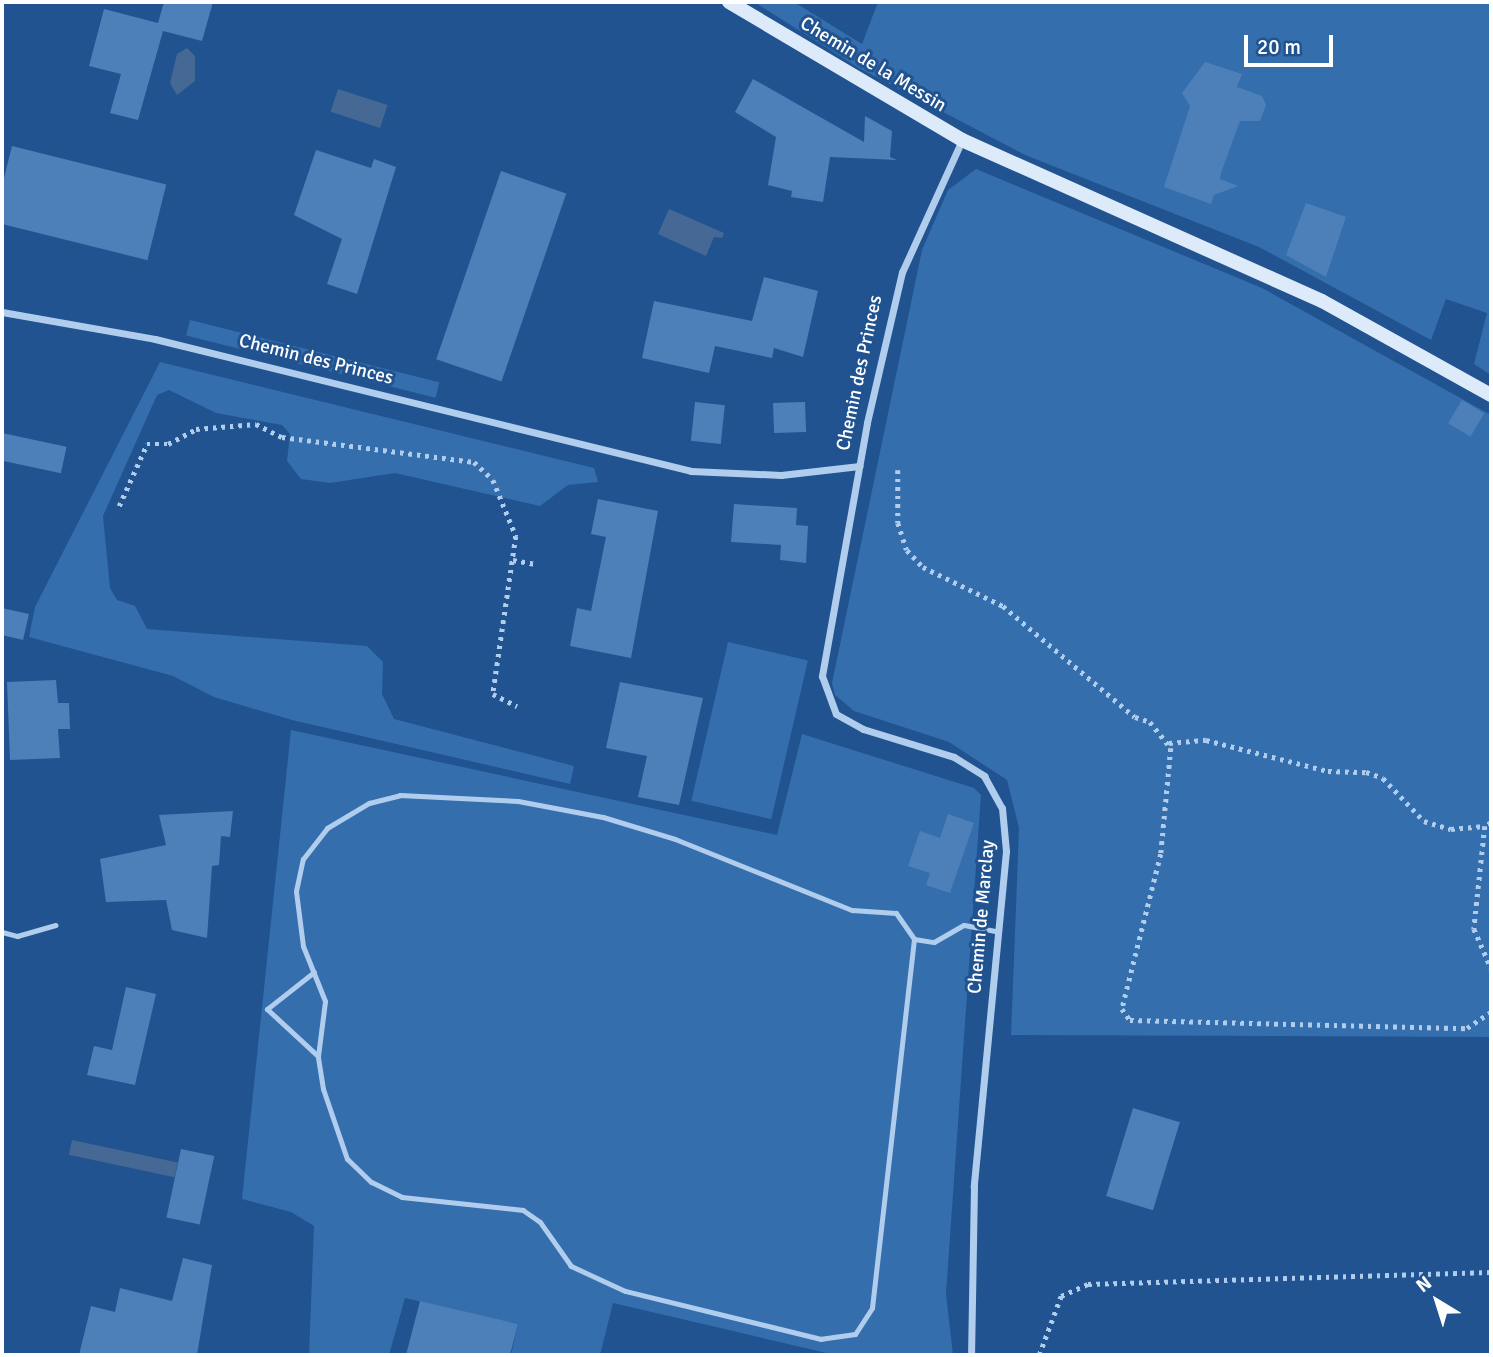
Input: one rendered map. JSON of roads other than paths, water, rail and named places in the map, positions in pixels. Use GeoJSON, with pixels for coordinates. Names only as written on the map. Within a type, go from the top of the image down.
{"type":"FeatureCollection","features":[{"type":"Feature","properties":{"kind":"street","name":"Chemin de la Messin"},"geometry":{"type":"LineString","coordinates":[[729,2],[962,140]]}},
{"type":"Feature","properties":{"kind":"street"},"geometry":{"type":"LineString","coordinates":[[962,140],[1322,301],[1491,395]]}},
{"type":"Feature","properties":{"kind":"street","name":"Chemin des Princes"},"geometry":{"type":"LineString","coordinates":[[2,312],[155,339],[691,471],[781,475],[859,466],[902,272],[962,140]]}},
{"type":"Feature","properties":{"kind":"street","name":"Chemin de Marclay"},"geometry":{"type":"LineString","coordinates":[[859,466],[823,657],[825,698],[847,721],[954,757],[993,788],[1006,826],[974,1186],[971,1355]]}},
{"type":"Feature","properties":{"kind":"lane"},"geometry":{"type":"LineString","coordinates":[[400,795],[518,801],[634,825],[852,910],[896,913],[914,939],[872,1308],[863,1326],[841,1341],[615,1287],[571,1266],[540,1222],[523,1210],[426,1203],[385,1190],[341,1148],[318,1056],[326,1011],[314,972],[296,909],[303,859],[340,818],[400,795]]}},
{"type":"Feature","properties":{"kind":"lane"},"geometry":{"type":"LineString","coordinates":[[2,932],[17,936],[55,925]]}},
{"type":"Feature","properties":{"kind":"lane"},"geometry":{"type":"LineString","coordinates":[[914,939],[934,942],[964,925],[996,930]]}},
{"type":"Feature","properties":{"kind":"lane"},"geometry":{"type":"LineString","coordinates":[[314,972],[267,1009],[318,1056]]}}]}
